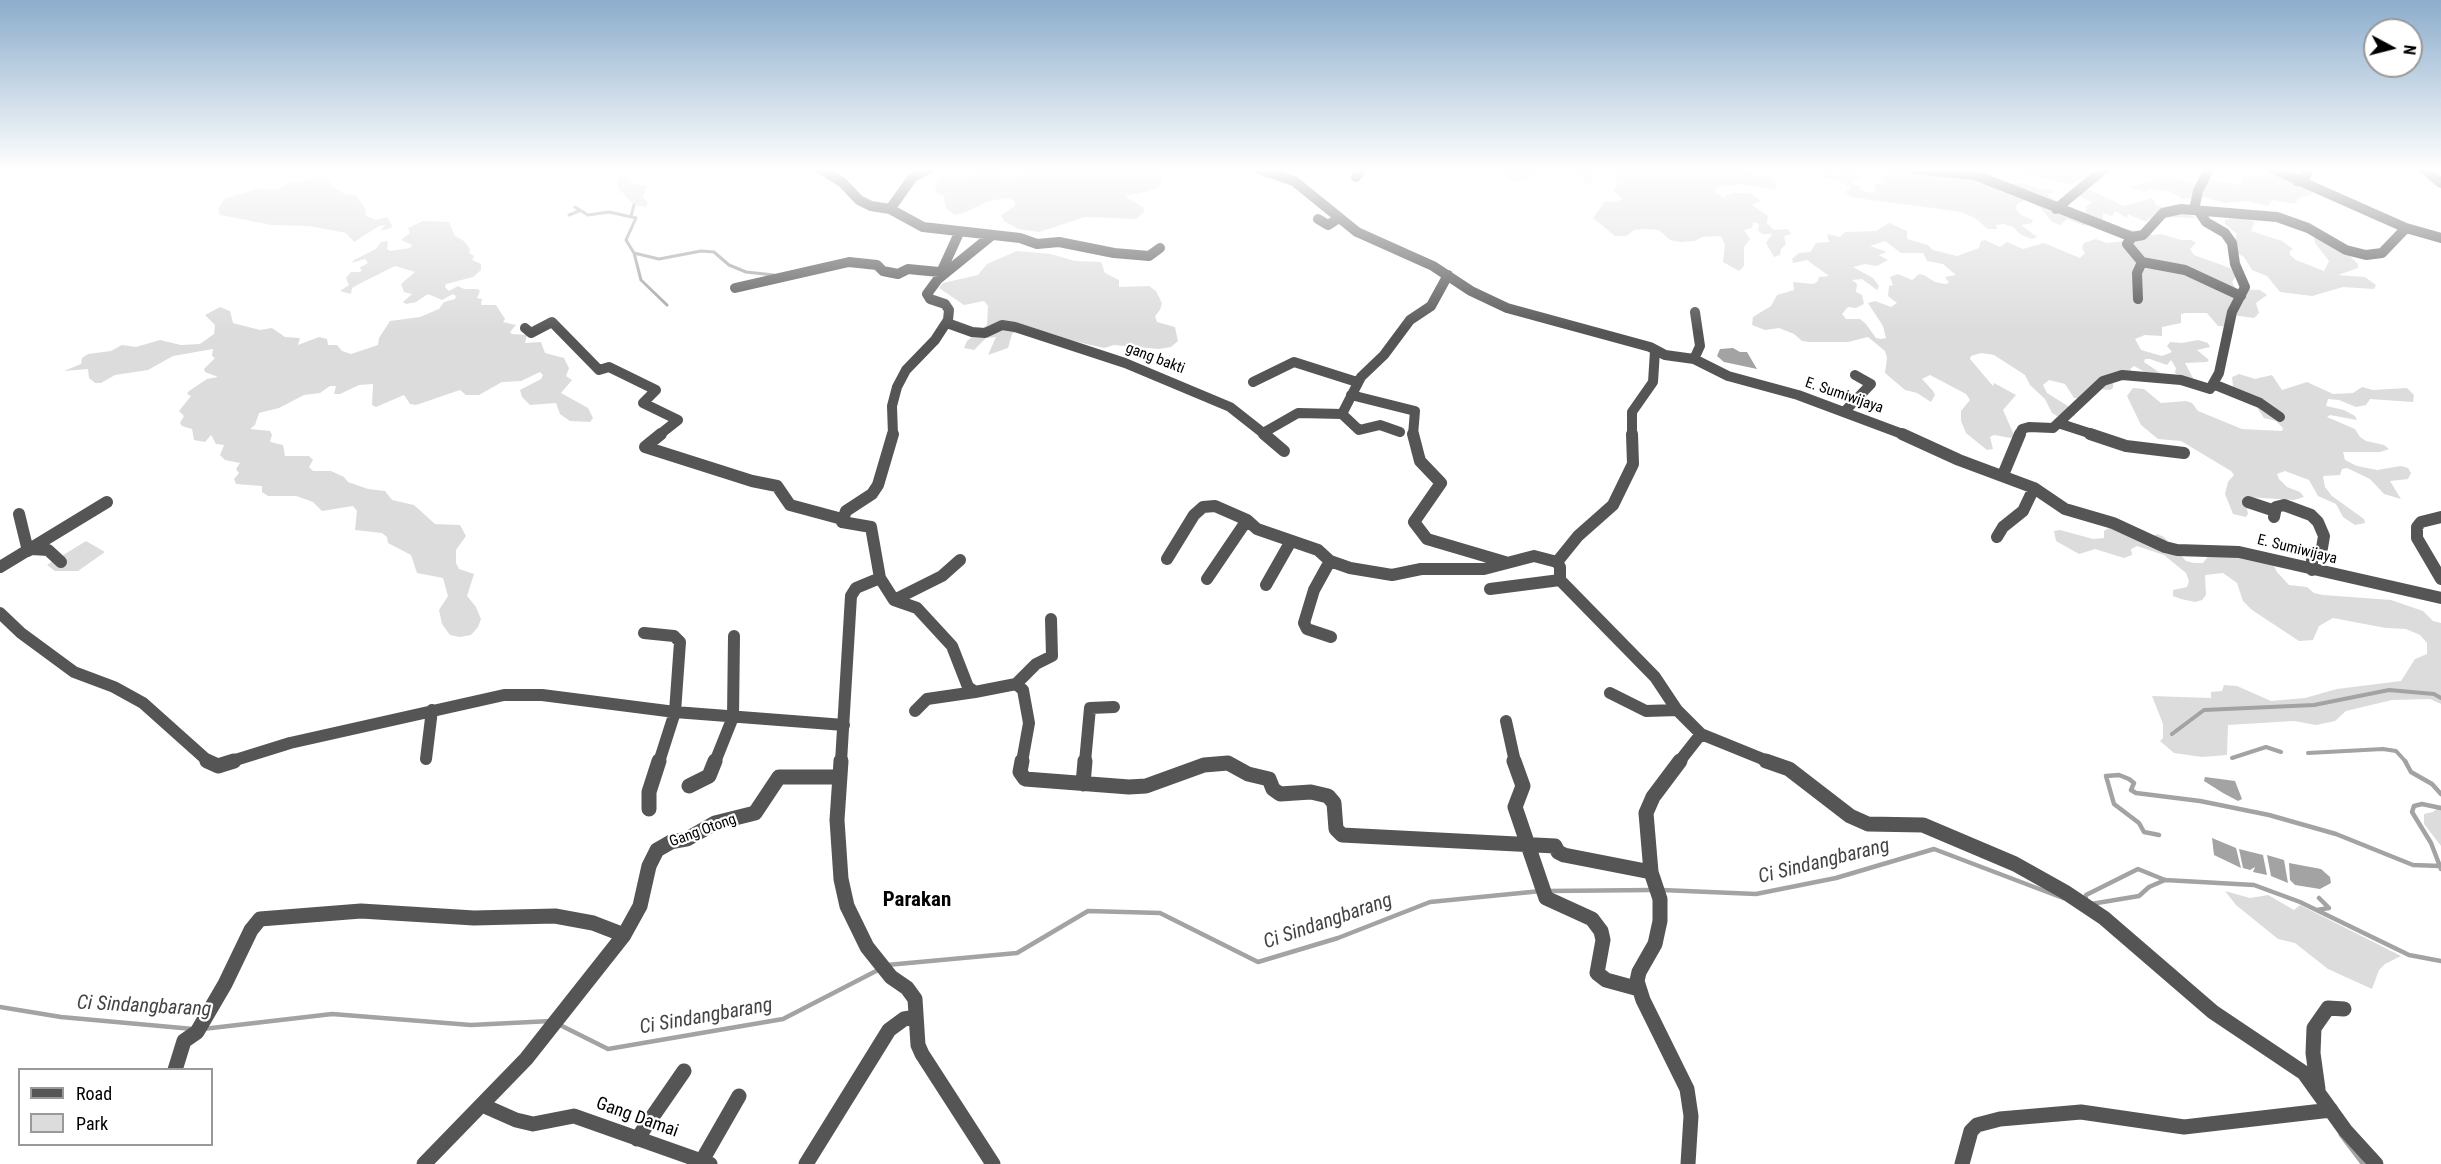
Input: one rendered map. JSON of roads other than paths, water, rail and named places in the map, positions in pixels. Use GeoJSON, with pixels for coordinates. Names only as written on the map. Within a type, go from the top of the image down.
{"type":"FeatureCollection","features":[{"type":"Feature","properties":{"kind":"street"},"geometry":{"type":"LineString","coordinates":[[914,223],[959,233],[1028,240],[1037,244],[1059,242],[1090,250],[1125,254],[1149,256],[1160,248]]}},
{"type":"Feature","properties":{"kind":"street","name":"E. Sumiwijaya"},"geometry":{"type":"LineString","coordinates":[[1347,223],[1366,237],[1448,275],[1471,291],[1507,308],[1650,347],[1655,351],[1694,359],[1728,376],[1897,431],[1959,460],[2034,488],[2066,509],[2113,523],[2165,547],[2177,550],[2239,552],[2441,598]]}},
{"type":"Feature","properties":{"kind":"street"},"geometry":{"type":"LineString","coordinates":[[2095,223],[2133,237]]}},
{"type":"Feature","properties":{"kind":"street"},"geometry":{"type":"LineString","coordinates":[[2153,223],[2143,234],[2133,237],[2127,244],[2142,262],[2185,270],[2241,296]]}},
{"type":"Feature","properties":{"kind":"street"},"geometry":{"type":"LineString","coordinates":[[2208,223],[2225,234],[2232,243],[2235,264],[2245,287],[2232,312],[2219,373],[2209,389]]}},
{"type":"Feature","properties":{"kind":"street"},"geometry":{"type":"LineString","coordinates":[[2295,223],[2308,228],[2346,250],[2366,255],[2382,253],[2406,228]]}},
{"type":"Feature","properties":{"kind":"street"},"geometry":{"type":"LineString","coordinates":[[2395,223],[2441,237]]}},
{"type":"Feature","properties":{"kind":"street"},"geometry":{"type":"LineString","coordinates":[[842,519],[846,511],[872,494],[878,485],[893,437],[892,405],[897,387],[906,370],[935,340],[947,323],[949,310],[945,304],[927,296],[959,233]]}},
{"type":"Feature","properties":{"kind":"street"},"geometry":{"type":"LineString","coordinates":[[939,276],[991,236]]}},
{"type":"Feature","properties":{"kind":"street"},"geometry":{"type":"LineString","coordinates":[[735,288],[849,262],[877,265],[883,271],[898,274],[908,269],[939,276]]}},
{"type":"Feature","properties":{"kind":"street"},"geometry":{"type":"LineString","coordinates":[[2138,299],[2137,273],[2142,262]]}},
{"type":"Feature","properties":{"kind":"street"},"geometry":{"type":"LineString","coordinates":[[1342,414],[1357,382],[1384,356],[1410,320],[1431,306],[1448,275]]}},
{"type":"Feature","properties":{"kind":"street"},"geometry":{"type":"LineString","coordinates":[[1694,359],[1700,346],[1695,312]]}},
{"type":"Feature","properties":{"kind":"street"},"geometry":{"type":"LineString","coordinates":[[525,328],[531,333],[552,322],[599,370],[609,367],[656,390],[643,403],[678,420],[645,447],[753,481],[777,486],[790,505],[796,508],[842,519],[844,524],[869,526],[880,578],[894,600],[909,603],[917,608],[944,636],[957,654],[968,687],[975,692]]}},
{"type":"Feature","properties":{"kind":"street","name":"gang bakti"},"geometry":{"type":"LineString","coordinates":[[947,323],[972,332],[985,333],[1002,325],[1015,327],[1064,345],[1125,363],[1224,404],[1284,452]]}},
{"type":"Feature","properties":{"kind":"street"},"geometry":{"type":"LineString","coordinates":[[1557,562],[1578,536],[1617,499],[1635,458],[1632,412],[1653,382],[1655,351]]}},
{"type":"Feature","properties":{"kind":"street"},"geometry":{"type":"LineString","coordinates":[[1253,382],[1294,362],[1357,382]]}},
{"type":"Feature","properties":{"kind":"street"},"geometry":{"type":"LineString","coordinates":[[1844,412],[1871,384],[1855,375]]}},
{"type":"Feature","properties":{"kind":"street"},"geometry":{"type":"LineString","coordinates":[[2003,475],[2022,429],[2029,427],[2049,429],[2103,381],[2122,375],[2167,377],[2255,400],[2280,417]]}},
{"type":"Feature","properties":{"kind":"street"},"geometry":{"type":"LineString","coordinates":[[1351,395],[1415,411],[1413,436],[1420,461],[1441,483],[1414,522],[1427,539],[1506,562]]}},
{"type":"Feature","properties":{"kind":"street"},"geometry":{"type":"LineString","coordinates":[[1263,433],[1298,413],[1342,414],[1359,430],[1380,425],[1400,432]]}},
{"type":"Feature","properties":{"kind":"street"},"geometry":{"type":"LineString","coordinates":[[2058,423],[2126,446],[2157,452],[2184,453]]}},
{"type":"Feature","properties":{"kind":"street"},"geometry":{"type":"LineString","coordinates":[[1997,537],[2003,527],[2023,511],[2034,488]]}},
{"type":"Feature","properties":{"kind":"street"},"geometry":{"type":"LineString","coordinates":[[0,567],[107,502]]}},
{"type":"Feature","properties":{"kind":"street"},"geometry":{"type":"LineString","coordinates":[[2248,502],[2275,514],[2276,507],[2284,506],[2311,515],[2318,522],[2324,536],[2322,548],[2312,558],[2312,570]]}},
{"type":"Feature","properties":{"kind":"street"},"geometry":{"type":"LineString","coordinates":[[1167,559],[1194,515],[1203,507],[1215,506],[1246,520],[1257,529],[1318,550],[1330,561],[1350,568],[1392,575],[1421,569],[1484,569],[1534,556],[1557,562],[1560,567],[1560,580],[1655,677],[1677,710],[1701,734],[1737,751],[1789,769],[1850,816],[1868,824],[1923,825],[2015,864],[2065,892],[2137,944],[2181,987],[2213,1012],[2290,1064],[2318,1089],[2345,1130],[2376,1164]]}},
{"type":"Feature","properties":{"kind":"street"},"geometry":{"type":"LineString","coordinates":[[19,514],[29,550]]}},
{"type":"Feature","properties":{"kind":"street"},"geometry":{"type":"LineString","coordinates":[[2441,518],[2421,522],[2417,527],[2417,538],[2441,579]]}},
{"type":"Feature","properties":{"kind":"street"},"geometry":{"type":"LineString","coordinates":[[1207,579],[1246,520]]}},
{"type":"Feature","properties":{"kind":"street"},"geometry":{"type":"LineString","coordinates":[[1266,585],[1291,541]]}},
{"type":"Feature","properties":{"kind":"street"},"geometry":{"type":"LineString","coordinates":[[29,550],[48,550],[61,562]]}},
{"type":"Feature","properties":{"kind":"street"},"geometry":{"type":"LineString","coordinates":[[894,600],[942,576],[960,560]]}},
{"type":"Feature","properties":{"kind":"street"},"geometry":{"type":"LineString","coordinates":[[1330,561],[1314,590],[1304,623],[1307,629],[1331,637]]}},
{"type":"Feature","properties":{"kind":"street"},"geometry":{"type":"LineString","coordinates":[[880,578],[856,588],[852,596],[837,820],[841,879],[847,906],[867,947],[891,977],[907,988],[915,999],[922,1054],[993,1164]]}},
{"type":"Feature","properties":{"kind":"street"},"geometry":{"type":"LineString","coordinates":[[1490,589],[1560,580]]}},
{"type":"Feature","properties":{"kind":"street"},"geometry":{"type":"LineString","coordinates":[[0,613],[21,633],[74,672],[114,687],[143,703],[212,765],[224,765],[290,743],[432,710],[486,698],[524,694],[675,712],[844,725]]}},
{"type":"Feature","properties":{"kind":"street"},"geometry":{"type":"LineString","coordinates":[[1016,684],[1036,664],[1052,656],[1051,619]]}},
{"type":"Feature","properties":{"kind":"street"},"geometry":{"type":"LineString","coordinates":[[644,633],[674,636],[680,642],[675,712],[649,792],[649,809]]}},
{"type":"Feature","properties":{"kind":"street"},"geometry":{"type":"LineString","coordinates":[[689,786],[709,776],[733,717],[734,636]]}},
{"type":"Feature","properties":{"kind":"street"},"geometry":{"type":"LineString","coordinates":[[915,711],[927,699],[1016,684],[1023,690],[1029,723],[1020,772],[1025,779],[1146,786],[1204,765],[1228,763],[1248,774],[1269,779],[1273,789],[1280,794],[1311,792],[1328,796],[1334,803],[1336,829],[1342,835],[1555,846],[1558,852],[1564,855],[1654,877]]}},
{"type":"Feature","properties":{"kind":"street"},"geometry":{"type":"LineString","coordinates":[[1610,693],[1646,711],[1677,710]]}},
{"type":"Feature","properties":{"kind":"street"},"geometry":{"type":"LineString","coordinates":[[1083,784],[1090,708],[1094,706],[1114,707]]}},
{"type":"Feature","properties":{"kind":"street"},"geometry":{"type":"LineString","coordinates":[[426,759],[432,710]]}},
{"type":"Feature","properties":{"kind":"street"},"geometry":{"type":"LineString","coordinates":[[1506,721],[1510,749],[1523,786],[1515,807],[1546,898],[1592,919],[1601,931],[1603,940],[1597,974],[1606,980],[1639,990]]}},
{"type":"Feature","properties":{"kind":"street"},"geometry":{"type":"LineString","coordinates":[[1688,1164],[1691,1116],[1687,1089],[1639,990],[1639,972],[1658,934],[1660,899],[1645,822],[1649,805],[1701,734]]}},
{"type":"Feature","properties":{"kind":"street","name":"Gang Otong"},"geometry":{"type":"LineString","coordinates":[[424,1164],[482,1105],[551,1028],[624,935],[640,906],[653,857],[663,845],[687,839],[715,823],[755,813],[775,782],[784,775],[839,777]]}},
{"type":"Feature","properties":{"kind":"street"},"geometry":{"type":"LineString","coordinates":[[176,1068],[184,1041],[197,1032],[225,984],[251,930],[260,919],[361,910],[474,918],[555,916],[593,923],[624,935]]}},
{"type":"Feature","properties":{"kind":"street"},"geometry":{"type":"LineString","coordinates":[[2318,1089],[2313,1053],[2314,1028],[2328,1008],[2344,1009]]}},
{"type":"Feature","properties":{"kind":"street"},"geometry":{"type":"LineString","coordinates":[[806,1164],[890,1030],[903,1019],[916,1017]]}},
{"type":"Feature","properties":{"kind":"street"},"geometry":{"type":"LineString","coordinates":[[637,1139],[684,1071]]}},
{"type":"Feature","properties":{"kind":"street"},"geometry":{"type":"LineString","coordinates":[[704,1163],[739,1096]]}},
{"type":"Feature","properties":{"kind":"street","name":"Gang Damai"},"geometry":{"type":"LineString","coordinates":[[482,1105],[516,1120],[533,1124],[574,1116],[704,1163]]}},
{"type":"Feature","properties":{"kind":"street"},"geometry":{"type":"LineString","coordinates":[[1962,1164],[1971,1131],[1977,1125],[2000,1119],[2081,1112],[2184,1127],[2331,1110]]}},
{"type":"Feature","properties":{"kind":"waterway"},"geometry":{"type":"LineString","coordinates":[[634,223],[626,240],[634,253]]}},
{"type":"Feature","properties":{"kind":"waterway"},"geometry":{"type":"LineString","coordinates":[[634,253],[659,259],[701,251],[714,252],[729,265],[746,272],[774,275]]}},
{"type":"Feature","properties":{"kind":"waterway"},"geometry":{"type":"LineString","coordinates":[[634,253],[641,280],[667,305]]}},
{"type":"Feature","properties":{"kind":"waterway"},"geometry":{"type":"LineString","coordinates":[[2172,734],[2204,710],[2314,705],[2389,690],[2434,694],[2441,698]]}},
{"type":"Feature","properties":{"kind":"waterway"},"geometry":{"type":"LineString","coordinates":[[2232,758],[2266,747],[2281,752]]}},
{"type":"Feature","properties":{"kind":"waterway"},"geometry":{"type":"LineString","coordinates":[[2308,753],[2383,749],[2396,751],[2406,762]]}},
{"type":"Feature","properties":{"kind":"waterway"},"geometry":{"type":"LineString","coordinates":[[2405,761],[2411,772],[2432,784],[2441,794]]}},
{"type":"Feature","properties":{"kind":"waterway"},"geometry":{"type":"LineString","coordinates":[[2159,835],[2144,832],[2139,823],[2114,804],[2106,776],[2119,775],[2129,779],[2134,783],[2131,790],[2136,793],[2200,801],[2269,815],[2336,834],[2413,865],[2440,866]]}},
{"type":"Feature","properties":{"kind":"waterway"},"geometry":{"type":"LineString","coordinates":[[2440,866],[2431,843],[2412,812],[2414,806],[2422,804],[2441,808]]}},
{"type":"Feature","properties":{"kind":"waterway","name":"Ci Sindangbarang"},"geometry":{"type":"LineString","coordinates":[[1662,890],[1756,894],[1836,878],[1934,849],[2063,898]]}},
{"type":"Feature","properties":{"kind":"waterway"},"geometry":{"type":"LineString","coordinates":[[2085,902],[2086,895],[2138,869],[2165,880]]}},
{"type":"Feature","properties":{"kind":"waterway"},"geometry":{"type":"LineString","coordinates":[[2091,904],[2139,896],[2149,887],[2165,880]]}},
{"type":"Feature","properties":{"kind":"waterway"},"geometry":{"type":"LineString","coordinates":[[2165,880],[2254,885],[2300,902],[2409,955],[2441,961]]}},
{"type":"Feature","properties":{"kind":"waterway","name":"Ci Sindangbarang"},"geometry":{"type":"LineString","coordinates":[[1548,891],[1652,890]]}},
{"type":"Feature","properties":{"kind":"waterway","name":"Ci Sindangbarang"},"geometry":{"type":"LineString","coordinates":[[887,965],[1017,953],[1088,911],[1160,913],[1258,962],[1338,938],[1430,902],[1541,891]]}},
{"type":"Feature","properties":{"kind":"waterway"},"geometry":{"type":"LineString","coordinates":[[2317,910],[2329,908],[2319,898]]}},
{"type":"Feature","properties":{"kind":"waterway","name":"Ci Sindangbarang"},"geometry":{"type":"LineString","coordinates":[[558,1024],[608,1049],[783,1019],[880,969]]}},
{"type":"Feature","properties":{"kind":"waterway","name":"Ci Sindangbarang"},"geometry":{"type":"LineString","coordinates":[[0,1007],[61,1017],[193,1029]]}},
{"type":"Feature","properties":{"kind":"waterway","name":"Ci Sindangbarang"},"geometry":{"type":"LineString","coordinates":[[203,1029],[332,1014],[471,1025],[551,1021]]}},
{"type":"Feature","properties":{"kind":"waterway"},"geometry":{"type":"LineString","coordinates":[[2341,1135],[2363,1164]]}},
{"type":"Feature","properties":{"kind":"district","name":"Parakan"},"geometry":{"type":"Point","coordinates":[917,901]}}]}
